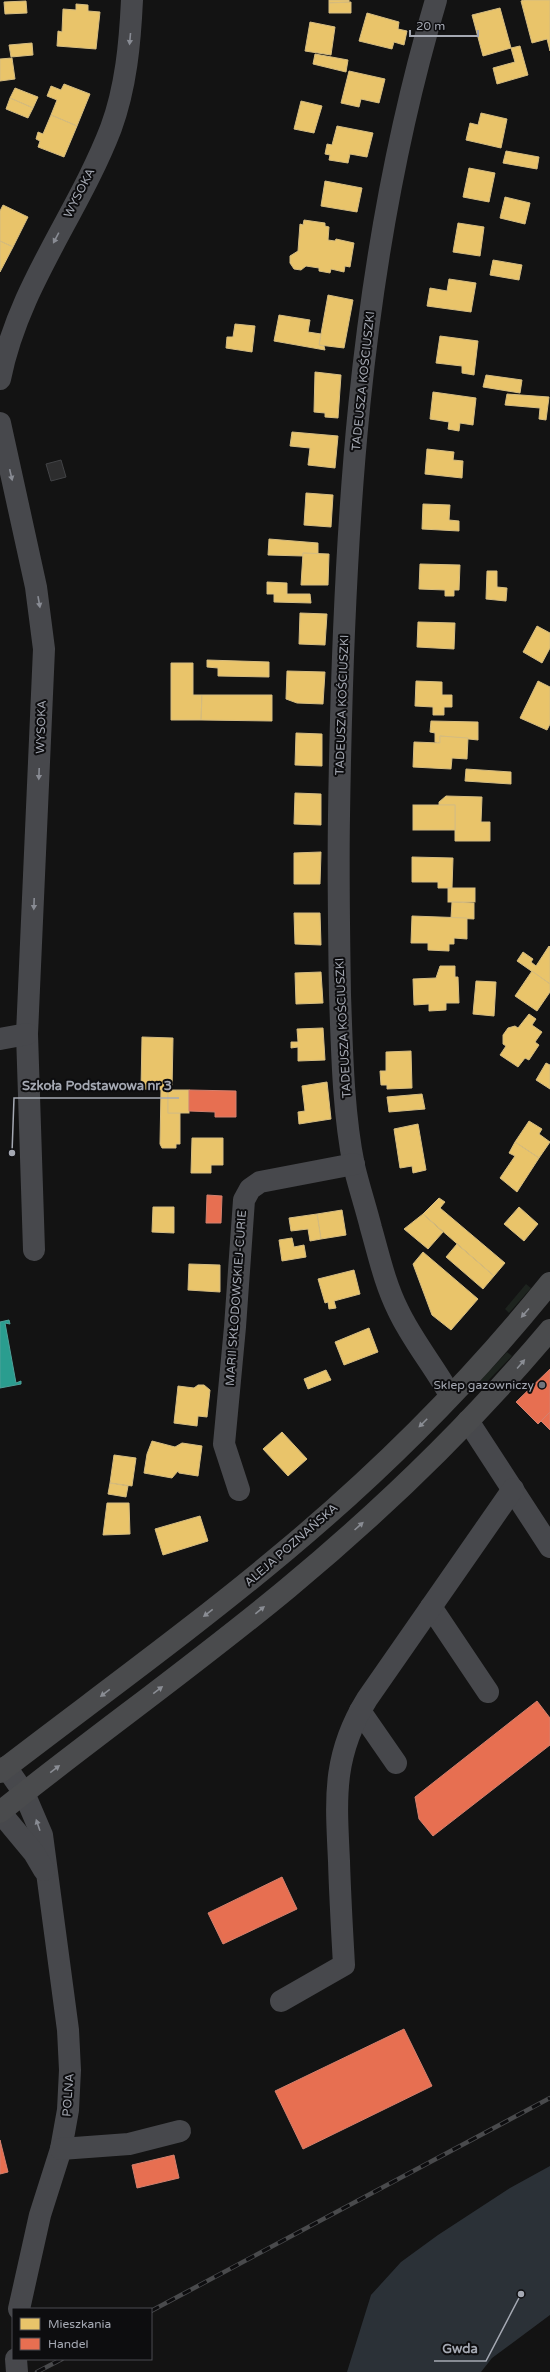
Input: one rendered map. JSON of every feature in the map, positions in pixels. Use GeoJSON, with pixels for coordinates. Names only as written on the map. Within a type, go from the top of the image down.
{"type":"FeatureCollection","features":[{"type":"Feature","properties":{"kind":"main road","name":"ALEJA POZNAŃSKA"},"geometry":{"type":"LineString","coordinates":[[3,1770],[239,1590],[286,1550],[381,1465],[450,1395],[550,1283]]}},
{"type":"Feature","properties":{"kind":"main road"},"geometry":{"type":"LineString","coordinates":[[0,1812],[287,1588],[371,1515],[468,1421],[550,1330]]}},
{"type":"Feature","properties":{"kind":"main road"},"geometry":{"type":"LineString","coordinates":[[450,1395],[468,1421]]}},
{"type":"Feature","properties":{"kind":"street","name":"WYSOKA"},"geometry":{"type":"LineString","coordinates":[[0,379],[6,351],[18,314],[88,178],[111,127],[125,77],[131,40],[132,0]]}},
{"type":"Feature","properties":{"kind":"street","name":"TADEUSZA KOŚCIUSZKI"},"geometry":{"type":"LineString","coordinates":[[436,0],[410,94],[381,234],[362,377],[347,541],[338,858],[341,1029],[344,1086],[354,1164],[390,1292],[404,1321],[450,1395]]}},
{"type":"Feature","properties":{"kind":"street","name":"WYSOKA"},"geometry":{"type":"LineString","coordinates":[[0,424],[36,587],[44,649],[27,1034],[34,1250]]}},
{"type":"Feature","properties":{"kind":"street"},"geometry":{"type":"LineString","coordinates":[[0,1039],[27,1034]]}},
{"type":"Feature","properties":{"kind":"street","name":"MARII SKŁODOWSKIEJ-CURIE"},"geometry":{"type":"LineString","coordinates":[[239,1490],[224,1444],[235,1327],[244,1200],[250,1189],[260,1182],[354,1164]]}},
{"type":"Feature","properties":{"kind":"street"},"geometry":{"type":"LineString","coordinates":[[468,1421],[550,1545]]}},
{"type":"Feature","properties":{"kind":"street"},"geometry":{"type":"LineString","coordinates":[[281,2001],[344,1965],[336,1787],[344,1749],[360,1711],[513,1489]]}},
{"type":"Feature","properties":{"kind":"street"},"geometry":{"type":"LineString","coordinates":[[431,1607],[488,1692]]}},
{"type":"Feature","properties":{"kind":"street"},"geometry":{"type":"LineString","coordinates":[[360,1711],[396,1763]]}},
{"type":"Feature","properties":{"kind":"street","name":"POLNA"},"geometry":{"type":"LineString","coordinates":[[3,1770],[24,1793],[42,1835],[68,2030],[70,2070],[68,2110],[62,2149],[40,2215],[19,2308]]}},
{"type":"Feature","properties":{"kind":"street","name":"POLNA"},"geometry":{"type":"LineString","coordinates":[[0,1812],[34,1853],[47,1877]]}},
{"type":"Feature","properties":{"kind":"street"},"geometry":{"type":"LineString","coordinates":[[62,2149],[129,2144],[180,2131]]}},
{"type":"Feature","properties":{"kind":"street"},"geometry":{"type":"LineString","coordinates":[[16,2360],[17,2372]]}},
{"type":"Feature","properties":{"kind":"shaded area"},"geometry":{"type":"Polygon","coordinates":[[[526,1284],[531,1288],[509,1313],[505,1309],[526,1284]]]}},
{"type":"Feature","properties":{"kind":"shaded area"},"geometry":{"type":"Polygon","coordinates":[[[507,1352],[512,1356],[483,1386],[480,1381],[507,1352]]]}},
{"type":"Feature","properties":{"kind":"shaded area"},"geometry":{"type":"Polygon","coordinates":[[[550,2166],[550,2315],[492,2358],[481,2372],[347,2372],[371,2295],[401,2262],[438,2235],[510,2188],[550,2166]]]}},
{"type":"Feature","properties":{"kind":"building: Mieszkania"},"geometry":{"type":"Polygon","coordinates":[[[329,0],[349,0],[349,2],[329,3],[329,0]]]}},
{"type":"Feature","properties":{"kind":"building: Mieszkania"},"geometry":{"type":"Polygon","coordinates":[[[550,0],[550,51],[547,39],[532,43],[521,1],[550,0]]]}},
{"type":"Feature","properties":{"kind":"building: Mieszkania"},"geometry":{"type":"Polygon","coordinates":[[[26,1],[27,13],[5,14],[4,2],[26,1]]]}},
{"type":"Feature","properties":{"kind":"building: Mieszkania"},"geometry":{"type":"Polygon","coordinates":[[[351,2],[351,13],[329,13],[329,3],[351,2]]]}},
{"type":"Feature","properties":{"kind":"building: Mieszkania"},"geometry":{"type":"Polygon","coordinates":[[[76,4],[88,5],[88,11],[100,12],[96,49],[57,46],[58,31],[62,32],[63,9],[76,10],[76,4]]]}},
{"type":"Feature","properties":{"kind":"building: Mieszkania"},"geometry":{"type":"Polygon","coordinates":[[[500,8],[511,48],[483,56],[472,15],[500,8]]]}},
{"type":"Feature","properties":{"kind":"building: Mieszkania"},"geometry":{"type":"Polygon","coordinates":[[[367,13],[399,22],[398,29],[407,31],[404,45],[394,42],[392,49],[359,41],[367,13]]]}},
{"type":"Feature","properties":{"kind":"building: Mieszkania"},"geometry":{"type":"Polygon","coordinates":[[[310,22],[335,27],[331,55],[305,51],[310,22]]]}},
{"type":"Feature","properties":{"kind":"building: Mieszkania"},"geometry":{"type":"Polygon","coordinates":[[[32,43],[33,55],[11,57],[9,45],[32,43]]]}},
{"type":"Feature","properties":{"kind":"building: Mieszkania"},"geometry":{"type":"Polygon","coordinates":[[[520,46],[528,75],[497,84],[493,68],[515,62],[511,48],[520,46]]]}},
{"type":"Feature","properties":{"kind":"building: Mieszkania"},"geometry":{"type":"Polygon","coordinates":[[[315,54],[348,60],[346,72],[313,64],[315,54]]]}},
{"type":"Feature","properties":{"kind":"building: Mieszkania"},"geometry":{"type":"Polygon","coordinates":[[[12,58],[15,79],[0,81],[0,59],[12,58]]]}},
{"type":"Feature","properties":{"kind":"building: Mieszkania"},"geometry":{"type":"Polygon","coordinates":[[[349,71],[385,79],[379,103],[361,99],[359,107],[341,103],[349,71]]]}},
{"type":"Feature","properties":{"kind":"building: Mieszkania"},"geometry":{"type":"Polygon","coordinates":[[[64,84],[90,94],[77,126],[51,115],[57,100],[47,96],[51,86],[61,90],[64,84]]]}},
{"type":"Feature","properties":{"kind":"building: Mieszkania"},"geometry":{"type":"Polygon","coordinates":[[[15,88],[38,97],[33,108],[10,98],[15,88]]]}},
{"type":"Feature","properties":{"kind":"building: Mieszkania"},"geometry":{"type":"Polygon","coordinates":[[[10,98],[33,108],[28,118],[6,109],[10,98]]]}},
{"type":"Feature","properties":{"kind":"building: Mieszkania"},"geometry":{"type":"Polygon","coordinates":[[[301,101],[322,106],[314,133],[294,129],[301,101]]]}},
{"type":"Feature","properties":{"kind":"building: Mieszkania"},"geometry":{"type":"Polygon","coordinates":[[[481,113],[507,119],[501,148],[466,140],[470,123],[478,125],[481,113]]]}},
{"type":"Feature","properties":{"kind":"building: Mieszkania"},"geometry":{"type":"Polygon","coordinates":[[[51,115],[77,126],[64,157],[38,147],[40,141],[36,139],[38,132],[43,134],[51,115]]]}},
{"type":"Feature","properties":{"kind":"building: Mieszkania"},"geometry":{"type":"Polygon","coordinates":[[[337,126],[373,133],[367,157],[350,154],[348,163],[329,160],[330,155],[325,154],[327,144],[332,145],[337,126]]]}},
{"type":"Feature","properties":{"kind":"building: Mieszkania"},"geometry":{"type":"Polygon","coordinates":[[[506,151],[539,157],[537,169],[503,163],[506,151]]]}},
{"type":"Feature","properties":{"kind":"building: Mieszkania"},"geometry":{"type":"Polygon","coordinates":[[[469,168],[495,173],[489,202],[463,197],[469,168]]]}},
{"type":"Feature","properties":{"kind":"building: Mieszkania"},"geometry":{"type":"Polygon","coordinates":[[[325,181],[362,188],[357,212],[321,206],[325,181]]]}},
{"type":"Feature","properties":{"kind":"building: Mieszkania"},"geometry":{"type":"Polygon","coordinates":[[[505,197],[530,203],[525,224],[500,218],[505,197]]]}},
{"type":"Feature","properties":{"kind":"building: Mieszkania"},"geometry":{"type":"Polygon","coordinates":[[[3,205],[28,217],[13,247],[0,241],[0,211],[3,205]]]}},
{"type":"Feature","properties":{"kind":"building: Mieszkania"},"geometry":{"type":"Polygon","coordinates":[[[304,220],[325,223],[325,226],[329,227],[328,240],[335,241],[336,239],[354,243],[350,267],[345,266],[344,272],[331,269],[330,273],[319,271],[319,268],[306,266],[301,270],[294,269],[290,263],[290,256],[298,251],[300,224],[303,225],[304,220]]]}},
{"type":"Feature","properties":{"kind":"building: Mieszkania"},"geometry":{"type":"Polygon","coordinates":[[[458,223],[484,227],[480,256],[453,252],[458,223]]]}},
{"type":"Feature","properties":{"kind":"building: Mieszkania"},"geometry":{"type":"Polygon","coordinates":[[[0,241],[13,247],[0,272],[0,241]]]}},
{"type":"Feature","properties":{"kind":"building: Mieszkania"},"geometry":{"type":"Polygon","coordinates":[[[493,260],[522,265],[519,280],[490,275],[493,260]]]}},
{"type":"Feature","properties":{"kind":"building: Mieszkania"},"geometry":{"type":"Polygon","coordinates":[[[449,279],[476,283],[471,312],[427,306],[430,288],[447,291],[449,279]]]}},
{"type":"Feature","properties":{"kind":"building: Mieszkania"},"geometry":{"type":"Polygon","coordinates":[[[328,295],[353,300],[344,348],[319,345],[328,295]]]}},
{"type":"Feature","properties":{"kind":"building: Mieszkania"},"geometry":{"type":"Polygon","coordinates":[[[279,315],[310,320],[308,332],[321,334],[319,345],[324,346],[325,350],[274,341],[279,315]]]}},
{"type":"Feature","properties":{"kind":"building: Mieszkania"},"geometry":{"type":"Polygon","coordinates":[[[235,324],[255,326],[252,352],[226,348],[227,337],[233,337],[235,324]]]}},
{"type":"Feature","properties":{"kind":"building: Mieszkania"},"geometry":{"type":"Polygon","coordinates":[[[440,336],[478,341],[474,375],[462,373],[462,366],[436,363],[440,336]]]}},
{"type":"Feature","properties":{"kind":"building: Mieszkania"},"geometry":{"type":"Polygon","coordinates":[[[315,372],[341,375],[338,418],[325,417],[325,413],[314,412],[315,372]]]}},
{"type":"Feature","properties":{"kind":"building: Mieszkania"},"geometry":{"type":"Polygon","coordinates":[[[486,375],[522,380],[520,393],[483,387],[486,375]]]}},
{"type":"Feature","properties":{"kind":"building: Mieszkania"},"geometry":{"type":"Polygon","coordinates":[[[433,392],[476,398],[473,425],[460,423],[459,431],[448,429],[449,422],[430,419],[433,392]]]}},
{"type":"Feature","properties":{"kind":"building: Mieszkania"},"geometry":{"type":"Polygon","coordinates":[[[507,394],[549,397],[546,420],[539,419],[540,408],[505,405],[507,394]]]}},
{"type":"Feature","properties":{"kind":"building: Mieszkania"},"geometry":{"type":"Polygon","coordinates":[[[292,432],[338,436],[335,468],[308,465],[310,448],[290,446],[292,432]]]}},
{"type":"Feature","properties":{"kind":"building: Mieszkania"},"geometry":{"type":"Polygon","coordinates":[[[427,449],[454,452],[453,460],[463,461],[462,478],[425,474],[427,449]]]}},
{"type":"Feature","properties":{"kind":"building: Mieszkania"},"geometry":{"type":"Polygon","coordinates":[[[306,493],[333,495],[331,527],[304,525],[306,493]]]}},
{"type":"Feature","properties":{"kind":"building: Mieszkania"},"geometry":{"type":"Polygon","coordinates":[[[423,504],[450,505],[449,520],[459,521],[459,531],[422,529],[423,504]]]}},
{"type":"Feature","properties":{"kind":"building: Mieszkania"},"geometry":{"type":"Polygon","coordinates":[[[269,539],[318,543],[318,554],[303,553],[303,556],[268,555],[269,539]]]}},
{"type":"Feature","properties":{"kind":"building: Mieszkania"},"geometry":{"type":"Polygon","coordinates":[[[303,553],[329,554],[328,585],[301,585],[303,553]]]}},
{"type":"Feature","properties":{"kind":"building: Mieszkania"},"geometry":{"type":"Polygon","coordinates":[[[420,564],[460,565],[459,590],[454,590],[454,596],[445,596],[445,590],[419,589],[420,564]]]}},
{"type":"Feature","properties":{"kind":"building: Mieszkania"},"geometry":{"type":"Polygon","coordinates":[[[487,571],[497,571],[497,587],[507,588],[506,601],[486,599],[487,571]]]}},
{"type":"Feature","properties":{"kind":"building: Mieszkania"},"geometry":{"type":"Polygon","coordinates":[[[267,582],[287,583],[287,594],[310,594],[311,603],[274,602],[274,594],[267,594],[267,582]]]}},
{"type":"Feature","properties":{"kind":"building: Mieszkania"},"geometry":{"type":"Polygon","coordinates":[[[300,613],[327,614],[325,645],[299,644],[300,613]]]}},
{"type":"Feature","properties":{"kind":"building: Mieszkania"},"geometry":{"type":"Polygon","coordinates":[[[418,622],[455,623],[454,649],[417,647],[418,622]]]}},
{"type":"Feature","properties":{"kind":"building: Mieszkania"},"geometry":{"type":"Polygon","coordinates":[[[537,626],[550,633],[550,648],[542,663],[523,652],[537,626]]]}},
{"type":"Feature","properties":{"kind":"building: Mieszkania"},"geometry":{"type":"Polygon","coordinates":[[[207,660],[269,662],[269,677],[218,676],[218,668],[207,667],[207,660]]]}},
{"type":"Feature","properties":{"kind":"building: Mieszkania"},"geometry":{"type":"Polygon","coordinates":[[[171,663],[193,663],[193,695],[202,695],[201,720],[171,720],[171,663]]]}},
{"type":"Feature","properties":{"kind":"building: Mieszkania"},"geometry":{"type":"Polygon","coordinates":[[[287,671],[325,672],[323,704],[297,703],[286,699],[287,671]]]}},
{"type":"Feature","properties":{"kind":"building: Mieszkania"},"geometry":{"type":"Polygon","coordinates":[[[416,681],[442,682],[442,695],[452,695],[452,707],[444,707],[444,715],[433,715],[433,707],[415,706],[416,681]]]}},
{"type":"Feature","properties":{"kind":"building: Mieszkania"},"geometry":{"type":"Polygon","coordinates":[[[538,681],[550,687],[550,724],[547,730],[520,718],[538,681]]]}},
{"type":"Feature","properties":{"kind":"building: Mieszkania"},"geometry":{"type":"Polygon","coordinates":[[[202,695],[272,695],[272,721],[201,720],[202,695]]]}},
{"type":"Feature","properties":{"kind":"building: Mieszkania"},"geometry":{"type":"Polygon","coordinates":[[[431,721],[478,722],[478,740],[440,736],[440,743],[435,742],[435,733],[430,732],[431,721]]]}},
{"type":"Feature","properties":{"kind":"building: Mieszkania"},"geometry":{"type":"Polygon","coordinates":[[[296,733],[322,734],[322,766],[295,765],[296,733]]]}},
{"type":"Feature","properties":{"kind":"building: Mieszkania"},"geometry":{"type":"Polygon","coordinates":[[[440,736],[468,738],[467,759],[452,758],[451,769],[413,767],[414,742],[440,743],[440,736]]]}},
{"type":"Feature","properties":{"kind":"building: Mieszkania"},"geometry":{"type":"Polygon","coordinates":[[[466,769],[511,772],[511,784],[465,781],[466,769]]]}},
{"type":"Feature","properties":{"kind":"building: Mieszkania"},"geometry":{"type":"Polygon","coordinates":[[[295,793],[321,794],[321,825],[294,824],[295,793]]]}},
{"type":"Feature","properties":{"kind":"building: Mieszkania"},"geometry":{"type":"Polygon","coordinates":[[[446,796],[482,797],[481,822],[490,822],[490,841],[455,841],[455,805],[439,805],[439,802],[446,796]]]}},
{"type":"Feature","properties":{"kind":"building: Mieszkania"},"geometry":{"type":"Polygon","coordinates":[[[413,805],[455,805],[455,830],[413,830],[413,805]]]}},
{"type":"Feature","properties":{"kind":"building: Mieszkania"},"geometry":{"type":"Polygon","coordinates":[[[321,852],[320,884],[294,884],[294,853],[321,852]]]}},
{"type":"Feature","properties":{"kind":"building: Mieszkania"},"geometry":{"type":"Polygon","coordinates":[[[412,857],[453,858],[452,888],[438,888],[438,882],[412,882],[412,857]]]}},
{"type":"Feature","properties":{"kind":"building: Mieszkania"},"geometry":{"type":"Polygon","coordinates":[[[448,888],[475,888],[475,902],[448,902],[448,888]]]}},
{"type":"Feature","properties":{"kind":"building: Mieszkania"},"geometry":{"type":"Polygon","coordinates":[[[452,902],[474,903],[474,919],[451,918],[452,902]]]}},
{"type":"Feature","properties":{"kind":"building: Mieszkania"},"geometry":{"type":"Polygon","coordinates":[[[294,913],[320,913],[321,945],[295,944],[294,913]]]}},
{"type":"Feature","properties":{"kind":"building: Mieszkania"},"geometry":{"type":"Polygon","coordinates":[[[412,916],[467,918],[467,939],[454,938],[454,944],[449,944],[449,951],[428,950],[428,943],[411,943],[412,916]]]}},
{"type":"Feature","properties":{"kind":"building: Mieszkania"},"geometry":{"type":"Polygon","coordinates":[[[549,946],[550,984],[517,961],[523,952],[533,959],[531,962],[536,966],[549,946]]]}},
{"type":"Feature","properties":{"kind":"building: Mieszkania"},"geometry":{"type":"Polygon","coordinates":[[[440,966],[455,966],[455,977],[458,977],[459,1003],[446,1003],[446,1010],[429,1011],[429,1004],[414,1005],[413,979],[436,978],[440,966]]]}},
{"type":"Feature","properties":{"kind":"building: Mieszkania"},"geometry":{"type":"Polygon","coordinates":[[[532,971],[550,984],[550,992],[537,1011],[515,996],[532,971]]]}},
{"type":"Feature","properties":{"kind":"building: Mieszkania"},"geometry":{"type":"Polygon","coordinates":[[[321,972],[323,1003],[296,1004],[295,973],[321,972]]]}},
{"type":"Feature","properties":{"kind":"building: Mieszkania"},"geometry":{"type":"Polygon","coordinates":[[[476,981],[496,982],[494,1016],[473,1014],[476,981]]]}},
{"type":"Feature","properties":{"kind":"building: Mieszkania"},"geometry":{"type":"Polygon","coordinates":[[[529,1014],[536,1019],[532,1025],[542,1032],[535,1042],[539,1045],[529,1060],[525,1058],[518,1067],[500,1055],[506,1046],[503,1044],[503,1035],[508,1028],[515,1026],[518,1028],[529,1014]]]}},
{"type":"Feature","properties":{"kind":"building: Mieszkania"},"geometry":{"type":"Polygon","coordinates":[[[323,1028],[325,1060],[298,1061],[298,1047],[291,1048],[291,1042],[298,1042],[297,1029],[323,1028]]]}},
{"type":"Feature","properties":{"kind":"building: Mieszkania"},"geometry":{"type":"Polygon","coordinates":[[[142,1037],[173,1038],[172,1090],[141,1089],[142,1037]]]}},
{"type":"Feature","properties":{"kind":"building: Mieszkania"},"geometry":{"type":"Polygon","coordinates":[[[411,1051],[412,1088],[387,1089],[387,1085],[381,1085],[380,1071],[386,1071],[386,1052],[411,1051]]]}},
{"type":"Feature","properties":{"kind":"building: Mieszkania"},"geometry":{"type":"Polygon","coordinates":[[[546,1063],[550,1065],[550,1089],[536,1080],[546,1063]]]}},
{"type":"Feature","properties":{"kind":"building: Mieszkania"},"geometry":{"type":"Polygon","coordinates":[[[327,1082],[331,1119],[299,1124],[298,1112],[305,1111],[302,1086],[327,1082]]]}},
{"type":"Feature","properties":{"kind":"building: Mieszkania"},"geometry":{"type":"Polygon","coordinates":[[[161,1089],[168,1090],[168,1113],[180,1113],[180,1144],[176,1144],[176,1148],[162,1148],[160,1144],[161,1089]]]}},
{"type":"Feature","properties":{"kind":"building: Mieszkania"},"geometry":{"type":"Polygon","coordinates":[[[168,1090],[189,1090],[189,1113],[168,1113],[168,1090]]]}},
{"type":"Feature","properties":{"kind":"building: Mieszkania"},"geometry":{"type":"Polygon","coordinates":[[[422,1094],[425,1109],[389,1112],[387,1097],[422,1094]]]}},
{"type":"Feature","properties":{"kind":"building: Mieszkania"},"geometry":{"type":"Polygon","coordinates":[[[529,1121],[542,1129],[539,1134],[550,1142],[539,1158],[515,1142],[529,1121]]]}},
{"type":"Feature","properties":{"kind":"building: Mieszkania"},"geometry":{"type":"Polygon","coordinates":[[[418,1124],[426,1170],[413,1173],[412,1166],[400,1168],[394,1129],[418,1124]]]}},
{"type":"Feature","properties":{"kind":"building: Mieszkania"},"geometry":{"type":"Polygon","coordinates":[[[192,1138],[223,1138],[223,1165],[211,1165],[211,1173],[191,1173],[192,1138]]]}},
{"type":"Feature","properties":{"kind":"building: Mieszkania"},"geometry":{"type":"Polygon","coordinates":[[[515,1142],[539,1158],[517,1192],[500,1178],[515,1156],[509,1153],[515,1142]]]}},
{"type":"Feature","properties":{"kind":"building: Mieszkania"},"geometry":{"type":"Polygon","coordinates":[[[439,1198],[445,1202],[440,1208],[505,1263],[494,1276],[423,1214],[439,1198]]]}},
{"type":"Feature","properties":{"kind":"building: Mieszkania"},"geometry":{"type":"Polygon","coordinates":[[[153,1207],[174,1207],[174,1233],[152,1232],[153,1207]]]}},
{"type":"Feature","properties":{"kind":"building: Mieszkania"},"geometry":{"type":"Polygon","coordinates":[[[519,1207],[538,1224],[524,1241],[504,1224],[519,1207]]]}},
{"type":"Feature","properties":{"kind":"building: Mieszkania"},"geometry":{"type":"Polygon","coordinates":[[[342,1210],[346,1235],[321,1239],[317,1214],[342,1210]]]}},
{"type":"Feature","properties":{"kind":"building: Mieszkania"},"geometry":{"type":"Polygon","coordinates":[[[317,1214],[321,1239],[310,1241],[308,1229],[291,1231],[289,1218],[317,1214]]]}},
{"type":"Feature","properties":{"kind":"building: Mieszkania"},"geometry":{"type":"Polygon","coordinates":[[[423,1214],[443,1232],[428,1249],[404,1229],[423,1214]]]}},
{"type":"Feature","properties":{"kind":"building: Mieszkania"},"geometry":{"type":"Polygon","coordinates":[[[292,1238],[294,1247],[304,1245],[306,1257],[282,1261],[279,1240],[292,1238]]]}},
{"type":"Feature","properties":{"kind":"building: Mieszkania"},"geometry":{"type":"Polygon","coordinates":[[[457,1244],[494,1276],[483,1289],[446,1257],[457,1244]]]}},
{"type":"Feature","properties":{"kind":"building: Mieszkania"},"geometry":{"type":"Polygon","coordinates":[[[423,1252],[478,1299],[451,1330],[432,1315],[413,1264],[423,1252]]]}},
{"type":"Feature","properties":{"kind":"building: Mieszkania"},"geometry":{"type":"Polygon","coordinates":[[[189,1264],[220,1265],[220,1292],[188,1290],[189,1264]]]}},
{"type":"Feature","properties":{"kind":"building: Mieszkania"},"geometry":{"type":"Polygon","coordinates":[[[354,1270],[360,1294],[334,1301],[336,1308],[329,1309],[328,1302],[325,1303],[318,1279],[354,1270]]]}},
{"type":"Feature","properties":{"kind":"building: Mieszkania"},"geometry":{"type":"Polygon","coordinates":[[[369,1328],[378,1352],[344,1365],[335,1342],[369,1328]]]}},
{"type":"Feature","properties":{"kind":"building: Mieszkania"},"geometry":{"type":"Polygon","coordinates":[[[326,1370],[331,1380],[308,1389],[304,1379],[326,1370]]]}},
{"type":"Feature","properties":{"kind":"building: Mieszkania"},"geometry":{"type":"Polygon","coordinates":[[[198,1385],[204,1385],[210,1390],[207,1417],[198,1416],[197,1426],[174,1423],[178,1386],[194,1388],[198,1385]]]}},
{"type":"Feature","properties":{"kind":"building: Mieszkania"},"geometry":{"type":"Polygon","coordinates":[[[282,1432],[307,1459],[288,1476],[263,1449],[282,1432]]]}},
{"type":"Feature","properties":{"kind":"building: Mieszkania"},"geometry":{"type":"Polygon","coordinates":[[[152,1441],[175,1447],[182,1443],[202,1446],[198,1476],[179,1473],[178,1471],[172,1478],[144,1473],[147,1454],[152,1441]]]}},
{"type":"Feature","properties":{"kind":"building: Mieszkania"},"geometry":{"type":"Polygon","coordinates":[[[114,1455],[136,1458],[132,1486],[110,1483],[114,1455]]]}},
{"type":"Feature","properties":{"kind":"building: Mieszkania"},"geometry":{"type":"Polygon","coordinates":[[[110,1483],[128,1486],[126,1497],[108,1494],[110,1483]]]}},
{"type":"Feature","properties":{"kind":"building: Mieszkania"},"geometry":{"type":"Polygon","coordinates":[[[107,1503],[129,1503],[130,1534],[103,1535],[107,1503]]]}},
{"type":"Feature","properties":{"kind":"building: Mieszkania"},"geometry":{"type":"Polygon","coordinates":[[[200,1516],[208,1541],[163,1555],[155,1529],[200,1516]]]}},
{"type":"Feature","properties":{"kind":"building: Handel"},"geometry":{"type":"Polygon","coordinates":[[[189,1090],[236,1091],[236,1117],[215,1117],[215,1112],[189,1111],[189,1090]]]}},
{"type":"Feature","properties":{"kind":"building: Handel"},"geometry":{"type":"Polygon","coordinates":[[[207,1195],[222,1196],[221,1223],[206,1223],[207,1195]]]}},
{"type":"Feature","properties":{"kind":"building: Handel","name":"Sklep gazowniczy"},"geometry":{"type":"Polygon","coordinates":[[[550,1369],[550,1412],[538,1424],[516,1402],[550,1369]]]}},
{"type":"Feature","properties":{"kind":"building: Handel"},"geometry":{"type":"Polygon","coordinates":[[[550,1412],[550,1430],[541,1421],[550,1412]]]}},
{"type":"Feature","properties":{"kind":"building: Handel"},"geometry":{"type":"Polygon","coordinates":[[[537,1701],[550,1718],[550,1745],[433,1836],[419,1819],[415,1797],[537,1701]]]}},
{"type":"Feature","properties":{"kind":"building: Handel"},"geometry":{"type":"Polygon","coordinates":[[[282,1877],[297,1909],[223,1944],[208,1913],[282,1877]]]}},
{"type":"Feature","properties":{"kind":"building: Handel"},"geometry":{"type":"Polygon","coordinates":[[[404,2029],[432,2086],[303,2149],[275,2091],[404,2029]]]}},
{"type":"Feature","properties":{"kind":"building: Handel"},"geometry":{"type":"Polygon","coordinates":[[[0,2140],[8,2172],[0,2174],[0,2140]]]}},
{"type":"Feature","properties":{"kind":"building: Handel"},"geometry":{"type":"Polygon","coordinates":[[[174,2155],[179,2178],[137,2188],[132,2165],[174,2155]]]}},
{"type":"Feature","properties":{"kind":"building: Szkoły"},"geometry":{"type":"Polygon","coordinates":[[[9,1320],[10,1324],[5,1323],[16,1383],[21,1381],[21,1384],[0,1388],[0,1322],[9,1320]]]}},
{"type":"Feature","properties":{"kind":"building: Inne"},"geometry":{"type":"Polygon","coordinates":[[[61,460],[66,477],[51,481],[46,464],[61,460]]]}},
{"type":"Feature","properties":{"kind":"railway"},"geometry":{"type":"LineString","coordinates":[[152,2310],[550,2098]]}},
{"type":"Feature","properties":{"kind":"railway"},"geometry":{"type":"LineString","coordinates":[[37,2372],[60,2360]]}},
{"type":"Feature","properties":{"kind":"place","name":"Szkoła Podstawowa nr 3"},"geometry":{"type":"Point","coordinates":[12,1153]}},
{"type":"Feature","properties":{"kind":"place","name":"Sklep gazowniczy"},"geometry":{"type":"Point","coordinates":[542,1385]}},
{"type":"Feature","properties":{"kind":"place","name":"Gwda"},"geometry":{"type":"Point","coordinates":[521,2294]}}]}
